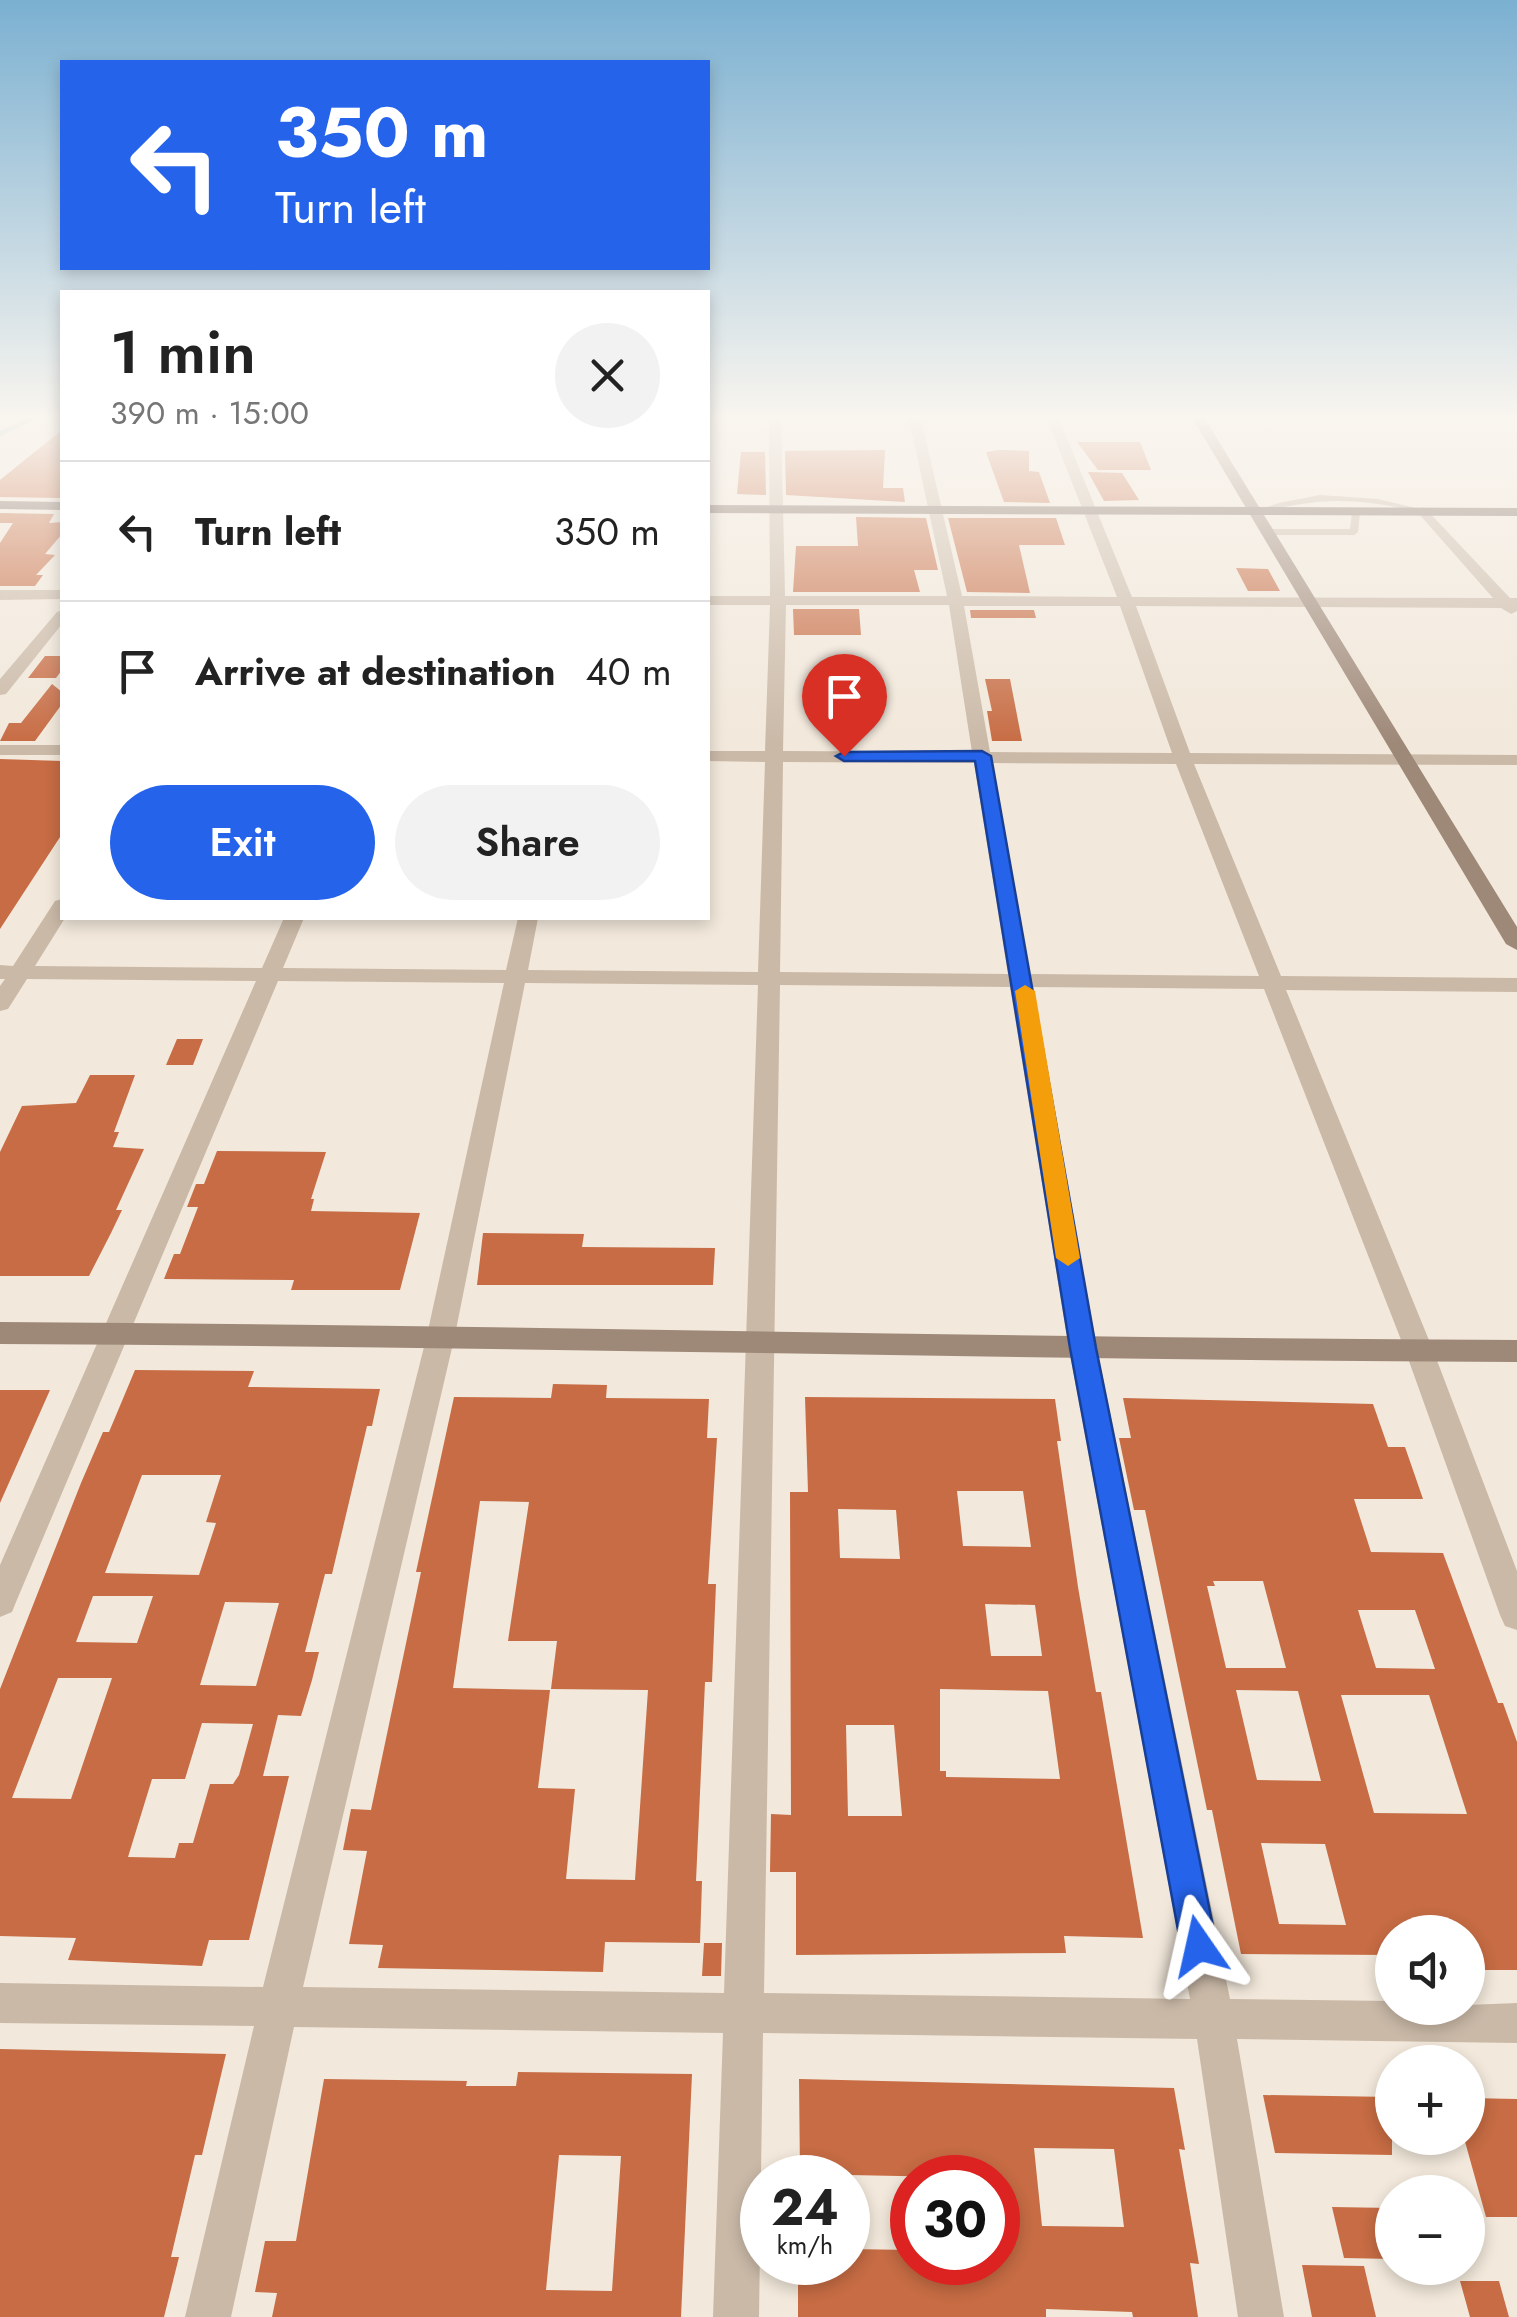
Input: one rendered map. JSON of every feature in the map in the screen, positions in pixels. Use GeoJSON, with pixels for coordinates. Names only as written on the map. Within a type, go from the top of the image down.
{"type":"FeatureCollection","features":[{"type":"Feature","properties":{"kind":"street"},"geometry":{"type":"LineString","coordinates":[[736,2317],[778,600],[776,527]]}},
{"type":"Feature","properties":{"kind":"street"},"geometry":{"type":"LineString","coordinates":[[936,527],[956,603],[1083,1348],[1214,2021],[1261,2317]]}},
{"type":"Feature","properties":{"kind":"street"},"geometry":{"type":"LineString","coordinates":[[1096,527],[1182,759],[1418,1350],[1517,1615]]}},
{"type":"Feature","properties":{"kind":"street"},"geometry":{"type":"LineString","coordinates":[[1265,527],[1517,944]]}},
{"type":"Feature","properties":{"kind":"street"},"geometry":{"type":"LineString","coordinates":[[1439,527],[1513,608]]}},
{"type":"Feature","properties":{"kind":"street"},"geometry":{"type":"LineString","coordinates":[[0,595],[60,595]]}},
{"type":"Feature","properties":{"kind":"street"},"geometry":{"type":"LineString","coordinates":[[710,600],[1311,602],[1513,608]]}},
{"type":"Feature","properties":{"kind":"street"},"geometry":{"type":"LineString","coordinates":[[0,690],[60,617]]}},
{"type":"Feature","properties":{"kind":"street"},"geometry":{"type":"LineString","coordinates":[[0,750],[60,750]]}},
{"type":"Feature","properties":{"kind":"street"},"geometry":{"type":"LineString","coordinates":[[710,756],[1517,760]]}},
{"type":"Feature","properties":{"kind":"street"},"geometry":{"type":"LineString","coordinates":[[0,1004],[10,972],[60,908]]}},
{"type":"Feature","properties":{"kind":"street"},"geometry":{"type":"LineString","coordinates":[[0,1602],[293,920]]}},
{"type":"Feature","properties":{"kind":"street"},"geometry":{"type":"LineString","coordinates":[[208,2317],[278,2008],[442,1335],[528,920]]}},
{"type":"Feature","properties":{"kind":"street"},"geometry":{"type":"LineString","coordinates":[[10,972],[1517,985]]}},
{"type":"Feature","properties":{"kind":"street"},"geometry":{"type":"LineString","coordinates":[[0,1334],[442,1335],[1083,1348],[1517,1351]]}},
{"type":"Feature","properties":{"kind":"street"},"geometry":{"type":"LineString","coordinates":[[0,2003],[1517,2023]]}},
{"type":"Feature","properties":{"kind":"lane"},"geometry":{"type":"LineString","coordinates":[[1268,532],[1354,532],[1354,527]]}},
{"type":"Feature","properties":{"kind":"building"},"geometry":{"type":"Polygon","coordinates":[[[10,527],[60,527],[60,536],[45,554],[55,555],[36,575],[43,575],[35,586],[0,586],[0,543],[10,527]]]}},
{"type":"Feature","properties":{"kind":"building"},"geometry":{"type":"Polygon","coordinates":[[[857,527],[928,527],[938,570],[914,570],[920,592],[793,592],[796,546],[858,546],[857,527]]]}},
{"type":"Feature","properties":{"kind":"building"},"geometry":{"type":"Polygon","coordinates":[[[950,527],[1059,527],[1065,545],[1019,545],[1030,593],[967,592],[950,527]]]}},
{"type":"Feature","properties":{"kind":"building"},"geometry":{"type":"Polygon","coordinates":[[[1236,568],[1268,569],[1280,591],[1248,591],[1236,568]]]}},
{"type":"Feature","properties":{"kind":"building"},"geometry":{"type":"Polygon","coordinates":[[[793,609],[859,609],[861,635],[794,635],[793,609]]]}},
{"type":"Feature","properties":{"kind":"building"},"geometry":{"type":"Polygon","coordinates":[[[970,610],[1034,610],[1036,618],[971,618],[970,610]]]}},
{"type":"Feature","properties":{"kind":"building"},"geometry":{"type":"Polygon","coordinates":[[[45,656],[60,656],[56,678],[28,678],[45,656]]]}},
{"type":"Feature","properties":{"kind":"building"},"geometry":{"type":"Polygon","coordinates":[[[985,679],[1010,679],[1022,741],[992,741],[987,711],[992,711],[985,679]]]}},
{"type":"Feature","properties":{"kind":"building"},"geometry":{"type":"Polygon","coordinates":[[[52,684],[60,690],[60,707],[35,741],[0,741],[9,723],[21,723],[52,684]]]}},
{"type":"Feature","properties":{"kind":"building"},"geometry":{"type":"Polygon","coordinates":[[[0,759],[60,761],[60,837],[0,929],[0,759]]]}},
{"type":"Feature","properties":{"kind":"building"},"geometry":{"type":"Polygon","coordinates":[[[177,1039],[203,1039],[193,1065],[166,1065],[177,1039]]]}},
{"type":"Feature","properties":{"kind":"building"},"geometry":{"type":"Polygon","coordinates":[[[90,1075],[135,1075],[114,1132],[119,1132],[113,1147],[144,1149],[116,1210],[122,1210],[89,1276],[0,1276],[0,1152],[22,1106],[76,1103],[90,1075]]]}},
{"type":"Feature","properties":{"kind":"building"},"geometry":{"type":"Polygon","coordinates":[[[217,1151],[326,1152],[311,1211],[420,1213],[400,1290],[291,1290],[294,1280],[164,1279],[174,1254],[180,1254],[198,1207],[187,1207],[196,1184],[204,1184],[217,1151]]]}},
{"type":"Feature","properties":{"kind":"building"},"geometry":{"type":"Polygon","coordinates":[[[483,1233],[584,1234],[582,1247],[715,1248],[713,1285],[477,1285],[483,1233]]]}},
{"type":"Feature","properties":{"kind":"building"},"geometry":{"type":"Polygon","coordinates":[[[135,1370],[254,1371],[248,1387],[380,1389],[372,1426],[367,1426],[332,1574],[325,1574],[305,1652],[319,1652],[312,1680],[301,1716],[278,1715],[263,1776],[289,1776],[249,1940],[209,1940],[202,1966],[68,1960],[76,1938],[0,1936],[0,1689],[81,1483],[103,1432],[109,1432],[135,1370]],[[142,1475],[105,1573],[199,1575],[216,1523],[206,1522],[221,1475],[142,1475]],[[93,1596],[76,1642],[137,1643],[153,1596],[93,1596]],[[225,1602],[200,1685],[256,1686],[279,1603],[225,1602]],[[58,1678],[12,1798],[71,1799],[112,1678],[58,1678]],[[202,1723],[185,1779],[152,1779],[128,1857],[175,1858],[179,1843],[193,1843],[210,1784],[233,1784],[239,1775],[253,1724],[202,1723]]]}},
{"type":"Feature","properties":{"kind":"building"},"geometry":{"type":"Polygon","coordinates":[[[553,1384],[607,1385],[606,1398],[709,1399],[707,1438],[717,1438],[708,1584],[716,1584],[712,1682],[705,1682],[696,1881],[702,1881],[700,1943],[605,1942],[603,1972],[378,1968],[383,1945],[349,1944],[367,1851],[343,1850],[351,1809],[371,1810],[454,1397],[551,1398],[553,1384]],[[480,1501],[453,1688],[550,1690],[538,1788],[575,1789],[566,1879],[635,1880],[648,1690],[551,1689],[557,1641],[508,1641],[529,1502],[480,1501]]]}},
{"type":"Feature","properties":{"kind":"building"},"geometry":{"type":"Polygon","coordinates":[[[0,1390],[50,1390],[0,1503],[0,1390]]]}},
{"type":"Feature","properties":{"kind":"building"},"geometry":{"type":"Polygon","coordinates":[[[805,1397],[1055,1399],[1061,1441],[1057,1441],[1078,1587],[1096,1692],[1101,1692],[1143,1938],[1064,1936],[1066,1953],[796,1955],[796,1872],[770,1872],[771,1814],[791,1815],[790,1492],[808,1492],[805,1397]],[[957,1491],[963,1546],[1031,1547],[1023,1491],[957,1491]],[[838,1509],[840,1558],[900,1559],[896,1510],[838,1509]],[[985,1604],[991,1656],[1042,1656],[1035,1605],[985,1604]],[[940,1689],[940,1771],[946,1771],[946,1777],[1060,1779],[1048,1691],[940,1689]],[[846,1725],[848,1816],[902,1816],[894,1725],[846,1725]]]}},
{"type":"Feature","properties":{"kind":"building"},"geometry":{"type":"Polygon","coordinates":[[[1123,1398],[1373,1404],[1388,1447],[1405,1447],[1423,1499],[1354,1499],[1371,1552],[1443,1553],[1498,1703],[1503,1703],[1517,1742],[1517,1970],[1485,1970],[1485,1915],[1375,1915],[1375,1955],[1241,1954],[1145,1510],[1134,1510],[1119,1438],[1131,1438],[1123,1398]],[[1213,1581],[1215,1586],[1207,1586],[1226,1668],[1286,1668],[1263,1581],[1213,1581]],[[1358,1610],[1376,1668],[1435,1669],[1415,1610],[1358,1610]],[[1236,1690],[1257,1780],[1321,1781],[1298,1691],[1236,1690]],[[1341,1695],[1374,1813],[1467,1814],[1429,1695],[1341,1695]],[[1261,1843],[1279,1924],[1346,1925],[1325,1844],[1261,1843]]]}},
{"type":"Feature","properties":{"kind":"building"},"geometry":{"type":"Polygon","coordinates":[[[704,1943],[722,1943],[721,1976],[702,1976],[704,1943]]]}},
{"type":"Feature","properties":{"kind":"building"},"geometry":{"type":"Polygon","coordinates":[[[0,2049],[226,2054],[202,2155],[195,2155],[171,2257],[179,2257],[164,2317],[0,2317],[0,2049]]]}},
{"type":"Feature","properties":{"kind":"building"},"geometry":{"type":"Polygon","coordinates":[[[518,2072],[692,2074],[681,2317],[272,2317],[277,2293],[255,2292],[265,2241],[296,2241],[324,2079],[467,2081],[466,2086],[516,2086],[518,2072]],[[559,2155],[546,2290],[612,2291],[621,2156],[559,2155]]]}},
{"type":"Feature","properties":{"kind":"building"},"geometry":{"type":"Polygon","coordinates":[[[799,2079],[1174,2088],[1185,2150],[1179,2149],[1199,2264],[1190,2263],[1198,2317],[1133,2317],[1132,2312],[1046,2309],[1046,2317],[798,2317],[798,2285],[870,2285],[870,2249],[890,2250],[890,2285],[1020,2285],[1020,2155],[890,2155],[890,2176],[870,2175],[870,2155],[800,2155],[799,2079]],[[1034,2148],[1042,2226],[1124,2227],[1114,2149],[1034,2148]]]}},
{"type":"Feature","properties":{"kind":"building"},"geometry":{"type":"Polygon","coordinates":[[[1263,2095],[1375,2097],[1375,2155],[1275,2153],[1263,2095]]]}},
{"type":"Feature","properties":{"kind":"building"},"geometry":{"type":"Polygon","coordinates":[[[1485,2098],[1517,2099],[1517,2217],[1486,2217],[1485,2175],[1474,2175],[1469,2155],[1485,2155],[1485,2098]]]}},
{"type":"Feature","properties":{"kind":"building"},"geometry":{"type":"Polygon","coordinates":[[[1332,2207],[1375,2208],[1375,2259],[1344,2258],[1332,2207]]]}},
{"type":"Feature","properties":{"kind":"building"},"geometry":{"type":"Polygon","coordinates":[[[1302,2265],[1364,2266],[1376,2317],[1312,2317],[1302,2265]]]}},
{"type":"Feature","properties":{"kind":"building"},"geometry":{"type":"Polygon","coordinates":[[[1499,2281],[1509,2317],[1470,2317],[1461,2285],[1499,2281]]]}},
{"type":"Feature","properties":{"kind":"slow traffic"},"geometry":{"type":"LineString","coordinates":[[1025,991],[1068,1258]]}},
{"type":"Feature","properties":{"kind":"route"},"geometry":{"type":"LineString","coordinates":[[844,756],[982,756],[1083,1348],[1199,1946]]}}]}
